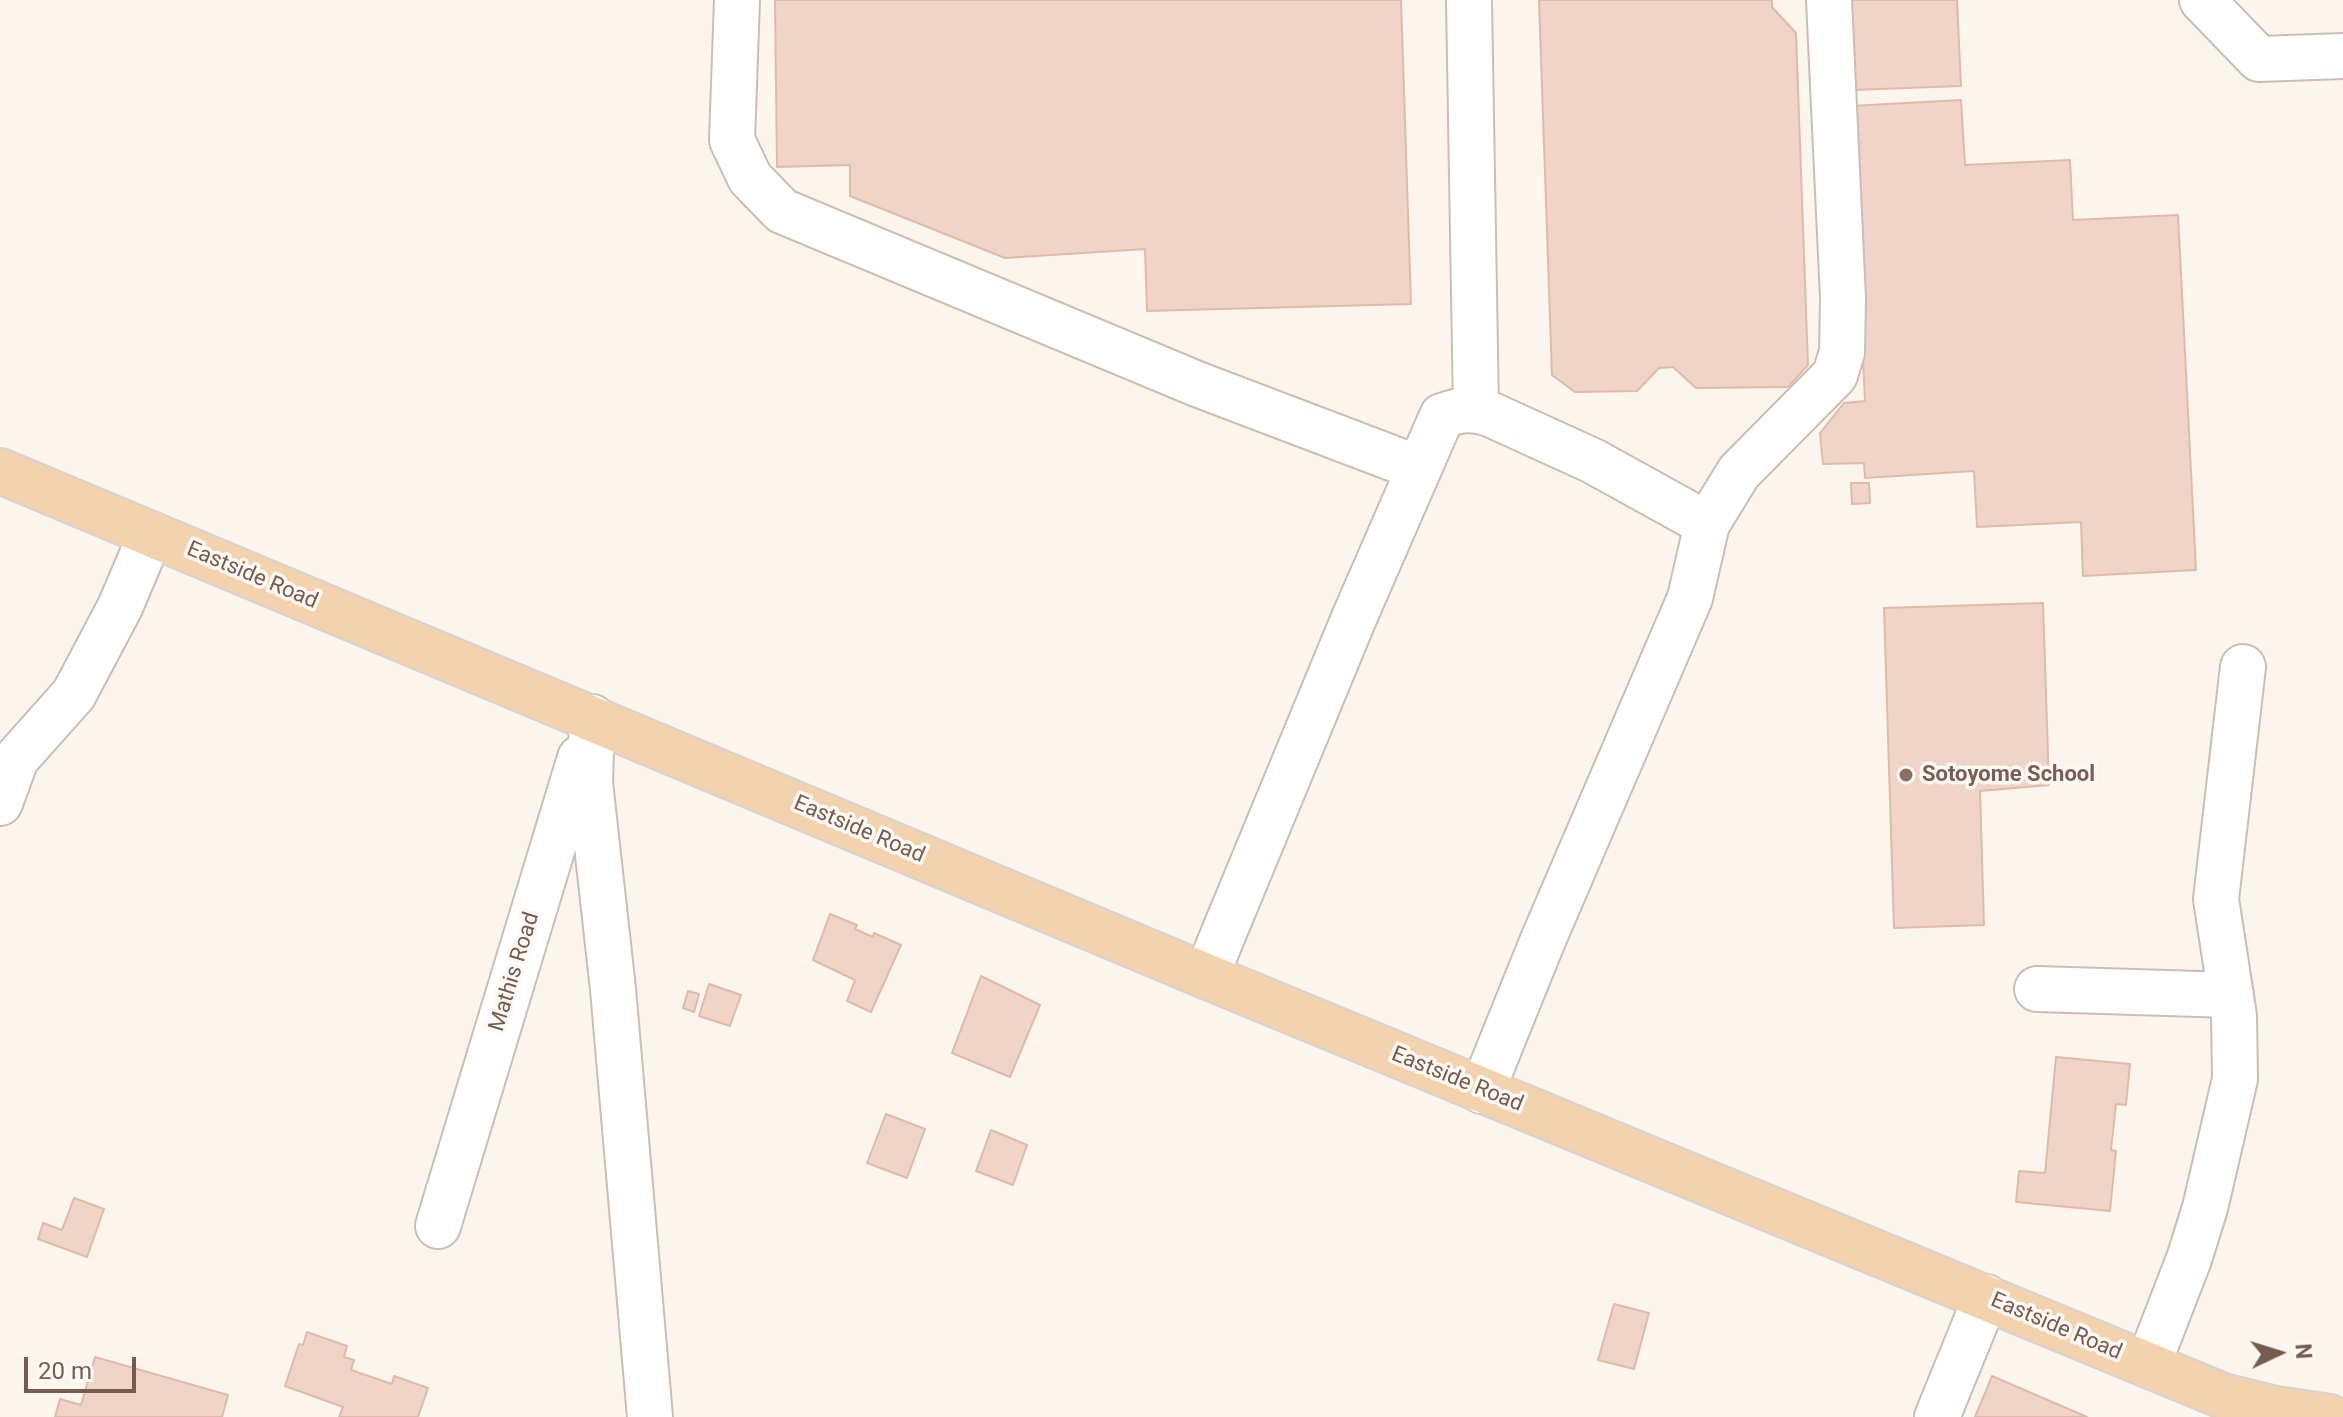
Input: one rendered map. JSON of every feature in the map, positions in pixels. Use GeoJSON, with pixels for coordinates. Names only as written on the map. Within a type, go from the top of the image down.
{"type":"FeatureCollection","features":[{"type":"Feature","properties":{"kind":"main road","name":"Eastside Road"},"geometry":{"type":"LineString","coordinates":[[0,471],[1482,1091],[2223,1396],[2276,1409],[2330,1417]]}},
{"type":"Feature","properties":{"kind":"street"},"geometry":{"type":"LineString","coordinates":[[737,0],[732,140],[750,178],[782,211],[1211,389],[1418,468]]}},
{"type":"Feature","properties":{"kind":"street"},"geometry":{"type":"LineString","coordinates":[[1469,0],[1476,409]]}},
{"type":"Feature","properties":{"kind":"street"},"geometry":{"type":"LineString","coordinates":[[1482,1091],[1543,940],[1690,598],[1707,524],[1739,472],[1835,375],[1842,352],[1843,298],[1829,0]]}},
{"type":"Feature","properties":{"kind":"street"},"geometry":{"type":"LineString","coordinates":[[2202,0],[2259,59],[2343,56]]}},
{"type":"Feature","properties":{"kind":"street"},"geometry":{"type":"LineString","coordinates":[[1206,976],[1442,416],[1476,409],[1593,461],[1707,524]]}},
{"type":"Feature","properties":{"kind":"street"},"geometry":{"type":"LineString","coordinates":[[0,803],[16,759],[74,694],[120,607],[151,534]]}},
{"type":"Feature","properties":{"kind":"street"},"geometry":{"type":"LineString","coordinates":[[2148,1365],[2205,1208],[2235,1079],[2234,1016],[2216,899],[2243,667]]}},
{"type":"Feature","properties":{"kind":"street"},"geometry":{"type":"LineString","coordinates":[[592,717],[590,783],[613,989],[650,1417]]}},
{"type":"Feature","properties":{"kind":"street","name":"Mathis Road"},"geometry":{"type":"LineString","coordinates":[[438,1226],[592,717]]}},
{"type":"Feature","properties":{"kind":"street"},"geometry":{"type":"LineString","coordinates":[[2037,989],[2231,995]]}},
{"type":"Feature","properties":{"kind":"street"},"geometry":{"type":"LineString","coordinates":[[1937,1417],[1986,1297]]}},
{"type":"Feature","properties":{"kind":"building"},"geometry":{"type":"Polygon","coordinates":[[[775,0],[1401,0],[1411,304],[1147,311],[1145,249],[1005,258],[850,196],[850,165],[777,167],[775,0]]]}},
{"type":"Feature","properties":{"kind":"building"},"geometry":{"type":"Polygon","coordinates":[[[1539,0],[1772,0],[1772,7],[1796,33],[1808,365],[1788,387],[1696,388],[1673,367],[1659,368],[1637,391],[1575,392],[1552,375],[1539,0]]]}},
{"type":"Feature","properties":{"kind":"building"},"geometry":{"type":"Polygon","coordinates":[[[1848,0],[1957,0],[1961,86],[1853,90],[1848,0]]]}},
{"type":"Feature","properties":{"kind":"building"},"geometry":{"type":"Polygon","coordinates":[[[1961,100],[1965,165],[2070,160],[2073,220],[2178,215],[2196,570],[2083,576],[2081,522],[1977,527],[1974,471],[1865,478],[1864,463],[1823,464],[1820,433],[1844,403],[1865,401],[1851,106],[1961,100]]]}},
{"type":"Feature","properties":{"kind":"building"},"geometry":{"type":"Polygon","coordinates":[[[1851,483],[1869,483],[1870,503],[1852,504],[1851,483]]]}},
{"type":"Feature","properties":{"kind":"building"},"geometry":{"type":"Polygon","coordinates":[[[2043,603],[2049,785],[1980,791],[1984,925],[1894,928],[1884,608],[2043,603]]]}},
{"type":"Feature","properties":{"kind":"building"},"geometry":{"type":"Polygon","coordinates":[[[830,914],[857,925],[855,929],[873,937],[874,933],[901,945],[871,1012],[847,1001],[855,980],[813,960],[830,914]]]}},
{"type":"Feature","properties":{"kind":"building"},"geometry":{"type":"Polygon","coordinates":[[[981,976],[1040,1005],[1010,1077],[952,1053],[981,976]]]}},
{"type":"Feature","properties":{"kind":"building"},"geometry":{"type":"Polygon","coordinates":[[[709,984],[741,995],[730,1026],[699,1016],[709,984]]]}},
{"type":"Feature","properties":{"kind":"building"},"geometry":{"type":"Polygon","coordinates":[[[688,991],[699,994],[694,1012],[683,1008],[688,991]]]}},
{"type":"Feature","properties":{"kind":"building"},"geometry":{"type":"Polygon","coordinates":[[[2056,1057],[2130,1064],[2126,1105],[2116,1104],[2111,1150],[2116,1151],[2110,1211],[2016,1202],[2019,1171],[2045,1173],[2056,1057]]]}},
{"type":"Feature","properties":{"kind":"building"},"geometry":{"type":"Polygon","coordinates":[[[886,1114],[925,1129],[907,1178],[867,1163],[886,1114]]]}},
{"type":"Feature","properties":{"kind":"building"},"geometry":{"type":"Polygon","coordinates":[[[991,1130],[1027,1145],[1013,1185],[976,1171],[991,1130]]]}},
{"type":"Feature","properties":{"kind":"building"},"geometry":{"type":"Polygon","coordinates":[[[74,1198],[104,1209],[87,1257],[38,1239],[43,1223],[62,1230],[74,1198]]]}},
{"type":"Feature","properties":{"kind":"building"},"geometry":{"type":"Polygon","coordinates":[[[1614,1304],[1649,1313],[1634,1369],[1598,1360],[1614,1304]]]}},
{"type":"Feature","properties":{"kind":"building"},"geometry":{"type":"Polygon","coordinates":[[[307,1332],[347,1346],[344,1357],[354,1360],[351,1370],[392,1384],[394,1376],[428,1388],[418,1417],[339,1417],[343,1407],[285,1386],[299,1344],[303,1345],[307,1332]]]}},
{"type":"Feature","properties":{"kind":"building"},"geometry":{"type":"Polygon","coordinates":[[[95,1357],[228,1395],[222,1417],[55,1417],[60,1399],[81,1405],[95,1357]]]}},
{"type":"Feature","properties":{"kind":"building"},"geometry":{"type":"Polygon","coordinates":[[[1992,1376],[2087,1417],[1975,1417],[1992,1376]]]}},
{"type":"Feature","properties":{"kind":"place","name":"Sotoyome School"},"geometry":{"type":"Point","coordinates":[1906,775]}}]}
